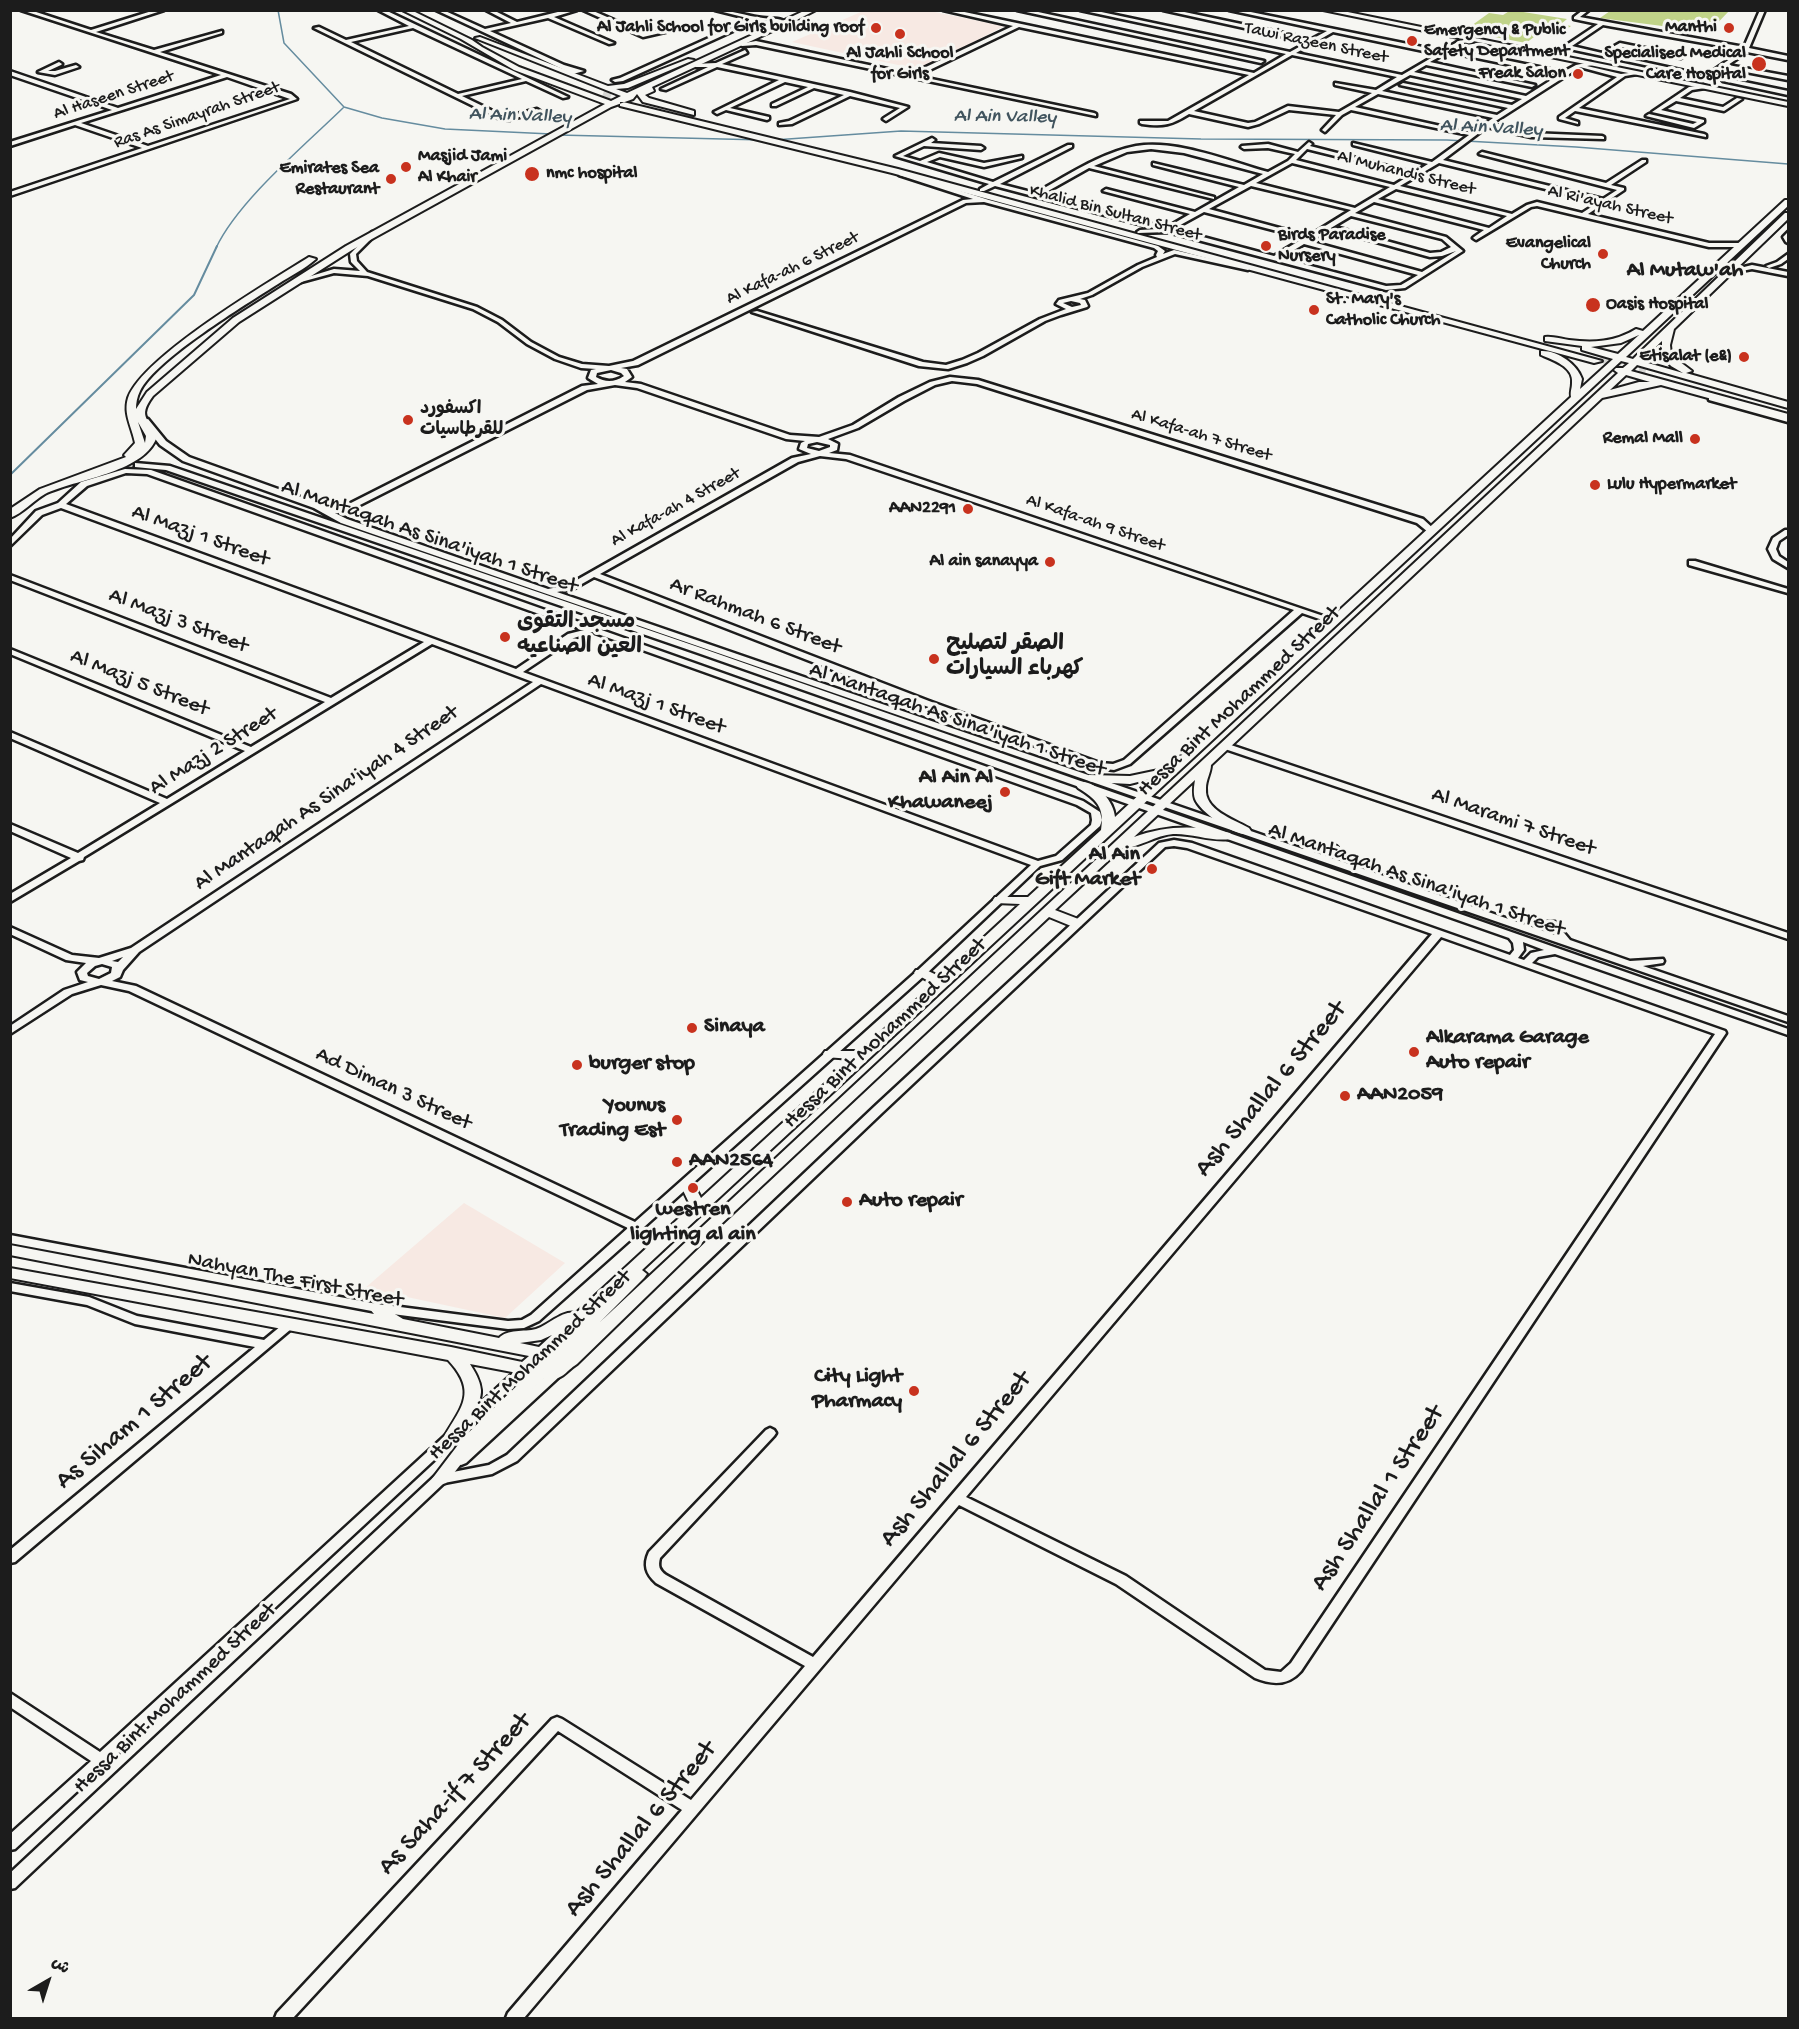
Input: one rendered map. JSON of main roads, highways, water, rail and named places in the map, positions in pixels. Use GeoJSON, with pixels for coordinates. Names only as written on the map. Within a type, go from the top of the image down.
{"type":"FeatureCollection","features":[{"type":"Feature","properties":{"kind":"main road"},"geometry":{"type":"LineString","coordinates":[[405,10],[562,83],[673,121]]}},
{"type":"Feature","properties":{"kind":"main road"},"geometry":{"type":"LineString","coordinates":[[418,10],[604,97],[624,98],[727,127],[814,148]]}},
{"type":"Feature","properties":{"kind":"main road"},"geometry":{"type":"LineString","coordinates":[[624,98],[696,61],[712,60],[772,23],[800,10]]}},
{"type":"Feature","properties":{"kind":"main road"},"geometry":{"type":"LineString","coordinates":[[10,515],[41,493],[136,457],[149,445],[151,436],[140,418],[141,405],[150,393],[222,332],[287,286],[530,144],[557,124],[604,97],[625,86],[712,60],[742,44],[754,41],[772,23],[813,10]]}},
{"type":"Feature","properties":{"kind":"main road"},"geometry":{"type":"LineString","coordinates":[[1326,10],[1344,12],[1459,40],[1473,40],[1577,64],[1585,57]]}},
{"type":"Feature","properties":{"kind":"main road"},"geometry":{"type":"LineString","coordinates":[[1369,10],[1424,26]]}},
{"type":"Feature","properties":{"kind":"main road"},"geometry":{"type":"LineString","coordinates":[[1344,12],[1585,57],[1690,84],[1788,104]]}},
{"type":"Feature","properties":{"kind":"main road"},"geometry":{"type":"LineString","coordinates":[[772,23],[810,26]]}},
{"type":"Feature","properties":{"kind":"main road"},"geometry":{"type":"LineString","coordinates":[[462,38],[520,69],[578,93],[587,99],[586,105]]}},
{"type":"Feature","properties":{"kind":"main road"},"geometry":{"type":"LineString","coordinates":[[478,38],[588,82],[604,97]]}},
{"type":"Feature","properties":{"kind":"main road"},"geometry":{"type":"LineString","coordinates":[[1585,57],[1621,74],[1635,73],[1690,84],[1712,84],[1788,99]]}},
{"type":"Feature","properties":{"kind":"main road"},"geometry":{"type":"LineString","coordinates":[[624,98],[692,65]]}},
{"type":"Feature","properties":{"kind":"main road"},"geometry":{"type":"LineString","coordinates":[[692,65],[640,95],[646,100],[727,127]]}},
{"type":"Feature","properties":{"kind":"main road"},"geometry":{"type":"LineString","coordinates":[[577,72],[587,77],[588,82]]}},
{"type":"Feature","properties":{"kind":"main road"},"geometry":{"type":"LineString","coordinates":[[578,93],[624,98],[696,115]]}},
{"type":"Feature","properties":{"kind":"main road"},"geometry":{"type":"LineString","coordinates":[[568,126],[604,97]]}},
{"type":"Feature","properties":{"kind":"main road"},"geometry":{"type":"LineString","coordinates":[[10,507],[33,490],[117,460],[137,449],[141,440],[131,413],[136,389],[155,369],[198,335],[304,264],[568,126],[604,111],[618,109],[673,121],[727,127],[814,148]]}},
{"type":"Feature","properties":{"kind":"main road","name":"Khalid Bin Sultan Street"},"geometry":{"type":"LineString","coordinates":[[814,148],[1248,268],[1321,284]]}},
{"type":"Feature","properties":{"kind":"main road","name":"Khalid Bin Sultan Street"},"geometry":{"type":"LineString","coordinates":[[814,148],[982,189],[1598,359]]}},
{"type":"Feature","properties":{"kind":"main road"},"geometry":{"type":"LineString","coordinates":[[986,201],[1059,216]]}},
{"type":"Feature","properties":{"kind":"main road","name":"Hessa Bint Mohammed Street"},"geometry":{"type":"LineString","coordinates":[[1746,249],[1788,202]]}},
{"type":"Feature","properties":{"kind":"main road","name":"Hessa Bint Mohammed Street"},"geometry":{"type":"LineString","coordinates":[[541,1371],[712,1224],[1635,362],[1673,326],[1728,265],[1788,215]]}},
{"type":"Feature","properties":{"kind":"main road","name":"Hessa Bint Mohammed Street"},"geometry":{"type":"LineString","coordinates":[[557,1356],[592,1306],[700,1210],[1695,287],[1728,265]]}},
{"type":"Feature","properties":{"kind":"main road"},"geometry":{"type":"LineString","coordinates":[[1688,278],[1695,287]]}},
{"type":"Feature","properties":{"kind":"main road"},"geometry":{"type":"LineString","coordinates":[[1321,284],[1386,295],[1788,406]]}},
{"type":"Feature","properties":{"kind":"main road"},"geometry":{"type":"LineString","coordinates":[[1321,284],[1514,342],[1788,417]]}},
{"type":"Feature","properties":{"kind":"main road"},"geometry":{"type":"LineString","coordinates":[[1548,339],[1589,344],[1614,342],[1629,338],[1664,316]]}},
{"type":"Feature","properties":{"kind":"main road"},"geometry":{"type":"LineString","coordinates":[[1673,326],[1663,348],[1666,355],[1676,365],[1699,377],[1788,406]]}},
{"type":"Feature","properties":{"kind":"main road"},"geometry":{"type":"LineString","coordinates":[[198,335],[198,339],[176,357],[186,357],[211,337],[222,332]]}},
{"type":"Feature","properties":{"kind":"main road"},"geometry":{"type":"LineString","coordinates":[[1514,342],[1554,357],[1570,368],[1576,377],[1574,392],[1576,398]]}},
{"type":"Feature","properties":{"kind":"main road"},"geometry":{"type":"LineString","coordinates":[[1788,406],[1644,372],[1788,417]]}},
{"type":"Feature","properties":{"kind":"main road"},"geometry":{"type":"LineString","coordinates":[[1598,396],[1639,385],[1669,384]]}},
{"type":"Feature","properties":{"kind":"main road"},"geometry":{"type":"LineString","coordinates":[[1207,762],[1198,786],[1200,798],[1214,813],[1245,831]]}},
{"type":"Feature","properties":{"kind":"main road"},"geometry":{"type":"LineString","coordinates":[[1107,830],[1110,814],[1107,806],[1088,782],[1130,780],[1174,769]]}},
{"type":"Feature","properties":{"kind":"main road"},"geometry":{"type":"LineString","coordinates":[[1114,849],[1150,833],[1166,830],[1192,830],[1226,836]]}},
{"type":"Feature","properties":{"kind":"main road"},"geometry":{"type":"LineString","coordinates":[[999,900],[1032,901]]}},
{"type":"Feature","properties":{"kind":"main road"},"geometry":{"type":"LineString","coordinates":[[1048,912],[1076,923]]}},
{"type":"Feature","properties":{"kind":"main road"},"geometry":{"type":"LineString","coordinates":[[921,973],[943,983]]}},
{"type":"Feature","properties":{"kind":"main road"},"geometry":{"type":"LineString","coordinates":[[830,1054],[866,1055]]}},
{"type":"Feature","properties":{"kind":"main road"},"geometry":{"type":"LineString","coordinates":[[687,1184],[700,1210]]}},
{"type":"Feature","properties":{"kind":"main road","name":"Nahyan The First Street"},"geometry":{"type":"LineString","coordinates":[[10,1250],[557,1356]]}},
{"type":"Feature","properties":{"kind":"main road"},"geometry":{"type":"LineString","coordinates":[[440,1479],[470,1441],[541,1371],[544,1362],[557,1356],[633,1282],[641,1271],[645,1259]]}},
{"type":"Feature","properties":{"kind":"main road","name":"Nahyan The First Street"},"geometry":{"type":"LineString","coordinates":[[10,1273],[541,1371]]}},
{"type":"Feature","properties":{"kind":"main road"},"geometry":{"type":"LineString","coordinates":[[488,1341],[541,1334],[592,1306]]}},
{"type":"Feature","properties":{"kind":"main road"},"geometry":{"type":"LineString","coordinates":[[377,1308],[401,1324]]}},
{"type":"Feature","properties":{"kind":"main road"},"geometry":{"type":"LineString","coordinates":[[449,1442],[473,1404],[475,1390],[472,1377],[451,1353]]}},
{"type":"Feature","properties":{"kind":"waterway","name":"Al Ain Valley"},"geometry":{"type":"LineString","coordinates":[[278,10],[284,43],[344,107],[382,118],[445,129],[551,134]]}},
{"type":"Feature","properties":{"kind":"waterway"},"geometry":{"type":"LineString","coordinates":[[216,247],[226,230],[256,193],[343,108]]}},
{"type":"Feature","properties":{"kind":"waterway","name":"Al Ain Valley"},"geometry":{"type":"LineString","coordinates":[[774,140],[901,131],[1201,139],[1447,140],[1576,147],[1788,164]]}},
{"type":"Feature","properties":{"kind":"waterway","name":"Al Ain Valley"},"geometry":{"type":"LineString","coordinates":[[558,135],[764,140]]}},
{"type":"Feature","properties":{"kind":"waterway"},"geometry":{"type":"LineString","coordinates":[[10,475],[194,295],[216,247]]}},
{"type":"Feature","properties":{"kind":"tunnel"},"geometry":{"type":"LineString","coordinates":[[603,94],[628,102]]}},
{"type":"Feature","properties":{"kind":"tunnel"},"geometry":{"type":"LineString","coordinates":[[1600,358],[1646,370]]}},
{"type":"Feature","properties":{"kind":"place","name":"Al Jahli School for Girls building roof"},"geometry":{"type":"Point","coordinates":[876,28]}},
{"type":"Feature","properties":{"kind":"place","name":"Manthi"},"geometry":{"type":"Point","coordinates":[1729,28]}},
{"type":"Feature","properties":{"kind":"place","name":"Al Jahli School for Girls"},"geometry":{"type":"Point","coordinates":[900,34]}},
{"type":"Feature","properties":{"kind":"place","name":"Emergency & Public Safety Department"},"geometry":{"type":"Point","coordinates":[1412,41]}},
{"type":"Feature","properties":{"kind":"place","name":"Specialised Medical Care Hospital"},"geometry":{"type":"Point","coordinates":[1759,64]}},
{"type":"Feature","properties":{"kind":"place","name":"Freak Salon"},"geometry":{"type":"Point","coordinates":[1578,74]}},
{"type":"Feature","properties":{"kind":"place","name":"Masjid Jami Al Khair"},"geometry":{"type":"Point","coordinates":[406,167]}},
{"type":"Feature","properties":{"kind":"place","name":"nmc hospital"},"geometry":{"type":"Point","coordinates":[532,174]}},
{"type":"Feature","properties":{"kind":"place","name":"Emirates Sea Restaurant"},"geometry":{"type":"Point","coordinates":[391,179]}},
{"type":"Feature","properties":{"kind":"place","name":"Birds Paradise Nursery"},"geometry":{"type":"Point","coordinates":[1266,246]}},
{"type":"Feature","properties":{"kind":"place","name":"Evangelical Church"},"geometry":{"type":"Point","coordinates":[1603,254]}},
{"type":"Feature","properties":{"kind":"place","name":"Oasis Hospital"},"geometry":{"type":"Point","coordinates":[1593,305]}},
{"type":"Feature","properties":{"kind":"place","name":"St. Mary's Catholic Church"},"geometry":{"type":"Point","coordinates":[1314,310]}},
{"type":"Feature","properties":{"kind":"place","name":"Etisalat (e&)"},"geometry":{"type":"Point","coordinates":[1744,357]}},
{"type":"Feature","properties":{"kind":"place","name":"اكسفورد للقرطاسيات"},"geometry":{"type":"Point","coordinates":[408,420]}},
{"type":"Feature","properties":{"kind":"place","name":"Remal Mall"},"geometry":{"type":"Point","coordinates":[1695,439]}},
{"type":"Feature","properties":{"kind":"place","name":"Lulu Hypermarket"},"geometry":{"type":"Point","coordinates":[1595,485]}},
{"type":"Feature","properties":{"kind":"place","name":"AAN2291"},"geometry":{"type":"Point","coordinates":[968,509]}},
{"type":"Feature","properties":{"kind":"place","name":"Al ain sanayya"},"geometry":{"type":"Point","coordinates":[1050,562]}},
{"type":"Feature","properties":{"kind":"place","name":"مسجد التقوى العين الصناعيه"},"geometry":{"type":"Point","coordinates":[505,637]}},
{"type":"Feature","properties":{"kind":"place","name":"الصقر لتصليح كهرباء السيارات"},"geometry":{"type":"Point","coordinates":[934,659]}},
{"type":"Feature","properties":{"kind":"place","name":"Al Ain Al Khawaneej"},"geometry":{"type":"Point","coordinates":[1005,792]}},
{"type":"Feature","properties":{"kind":"place","name":"Al Ain Gift Market"},"geometry":{"type":"Point","coordinates":[1152,869]}},
{"type":"Feature","properties":{"kind":"place","name":"Sinaya"},"geometry":{"type":"Point","coordinates":[692,1028]}},
{"type":"Feature","properties":{"kind":"place","name":"Alkarama Garage Auto repair"},"geometry":{"type":"Point","coordinates":[1414,1052]}},
{"type":"Feature","properties":{"kind":"place","name":"burger stop"},"geometry":{"type":"Point","coordinates":[577,1065]}},
{"type":"Feature","properties":{"kind":"place","name":"AAN2059"},"geometry":{"type":"Point","coordinates":[1345,1096]}},
{"type":"Feature","properties":{"kind":"place","name":"Younus Trading Est"},"geometry":{"type":"Point","coordinates":[677,1120]}},
{"type":"Feature","properties":{"kind":"place","name":"AAN2564"},"geometry":{"type":"Point","coordinates":[677,1162]}},
{"type":"Feature","properties":{"kind":"place","name":"westren lighting al ain"},"geometry":{"type":"Point","coordinates":[693,1188]}},
{"type":"Feature","properties":{"kind":"place","name":"Auto repair"},"geometry":{"type":"Point","coordinates":[847,1202]}},
{"type":"Feature","properties":{"kind":"place","name":"City Light Pharmacy"},"geometry":{"type":"Point","coordinates":[914,1391]}},
{"type":"Feature","properties":{"kind":"district","name":"Al Mutaw'ah"},"geometry":{"type":"Point","coordinates":[1685,272]}}]}
